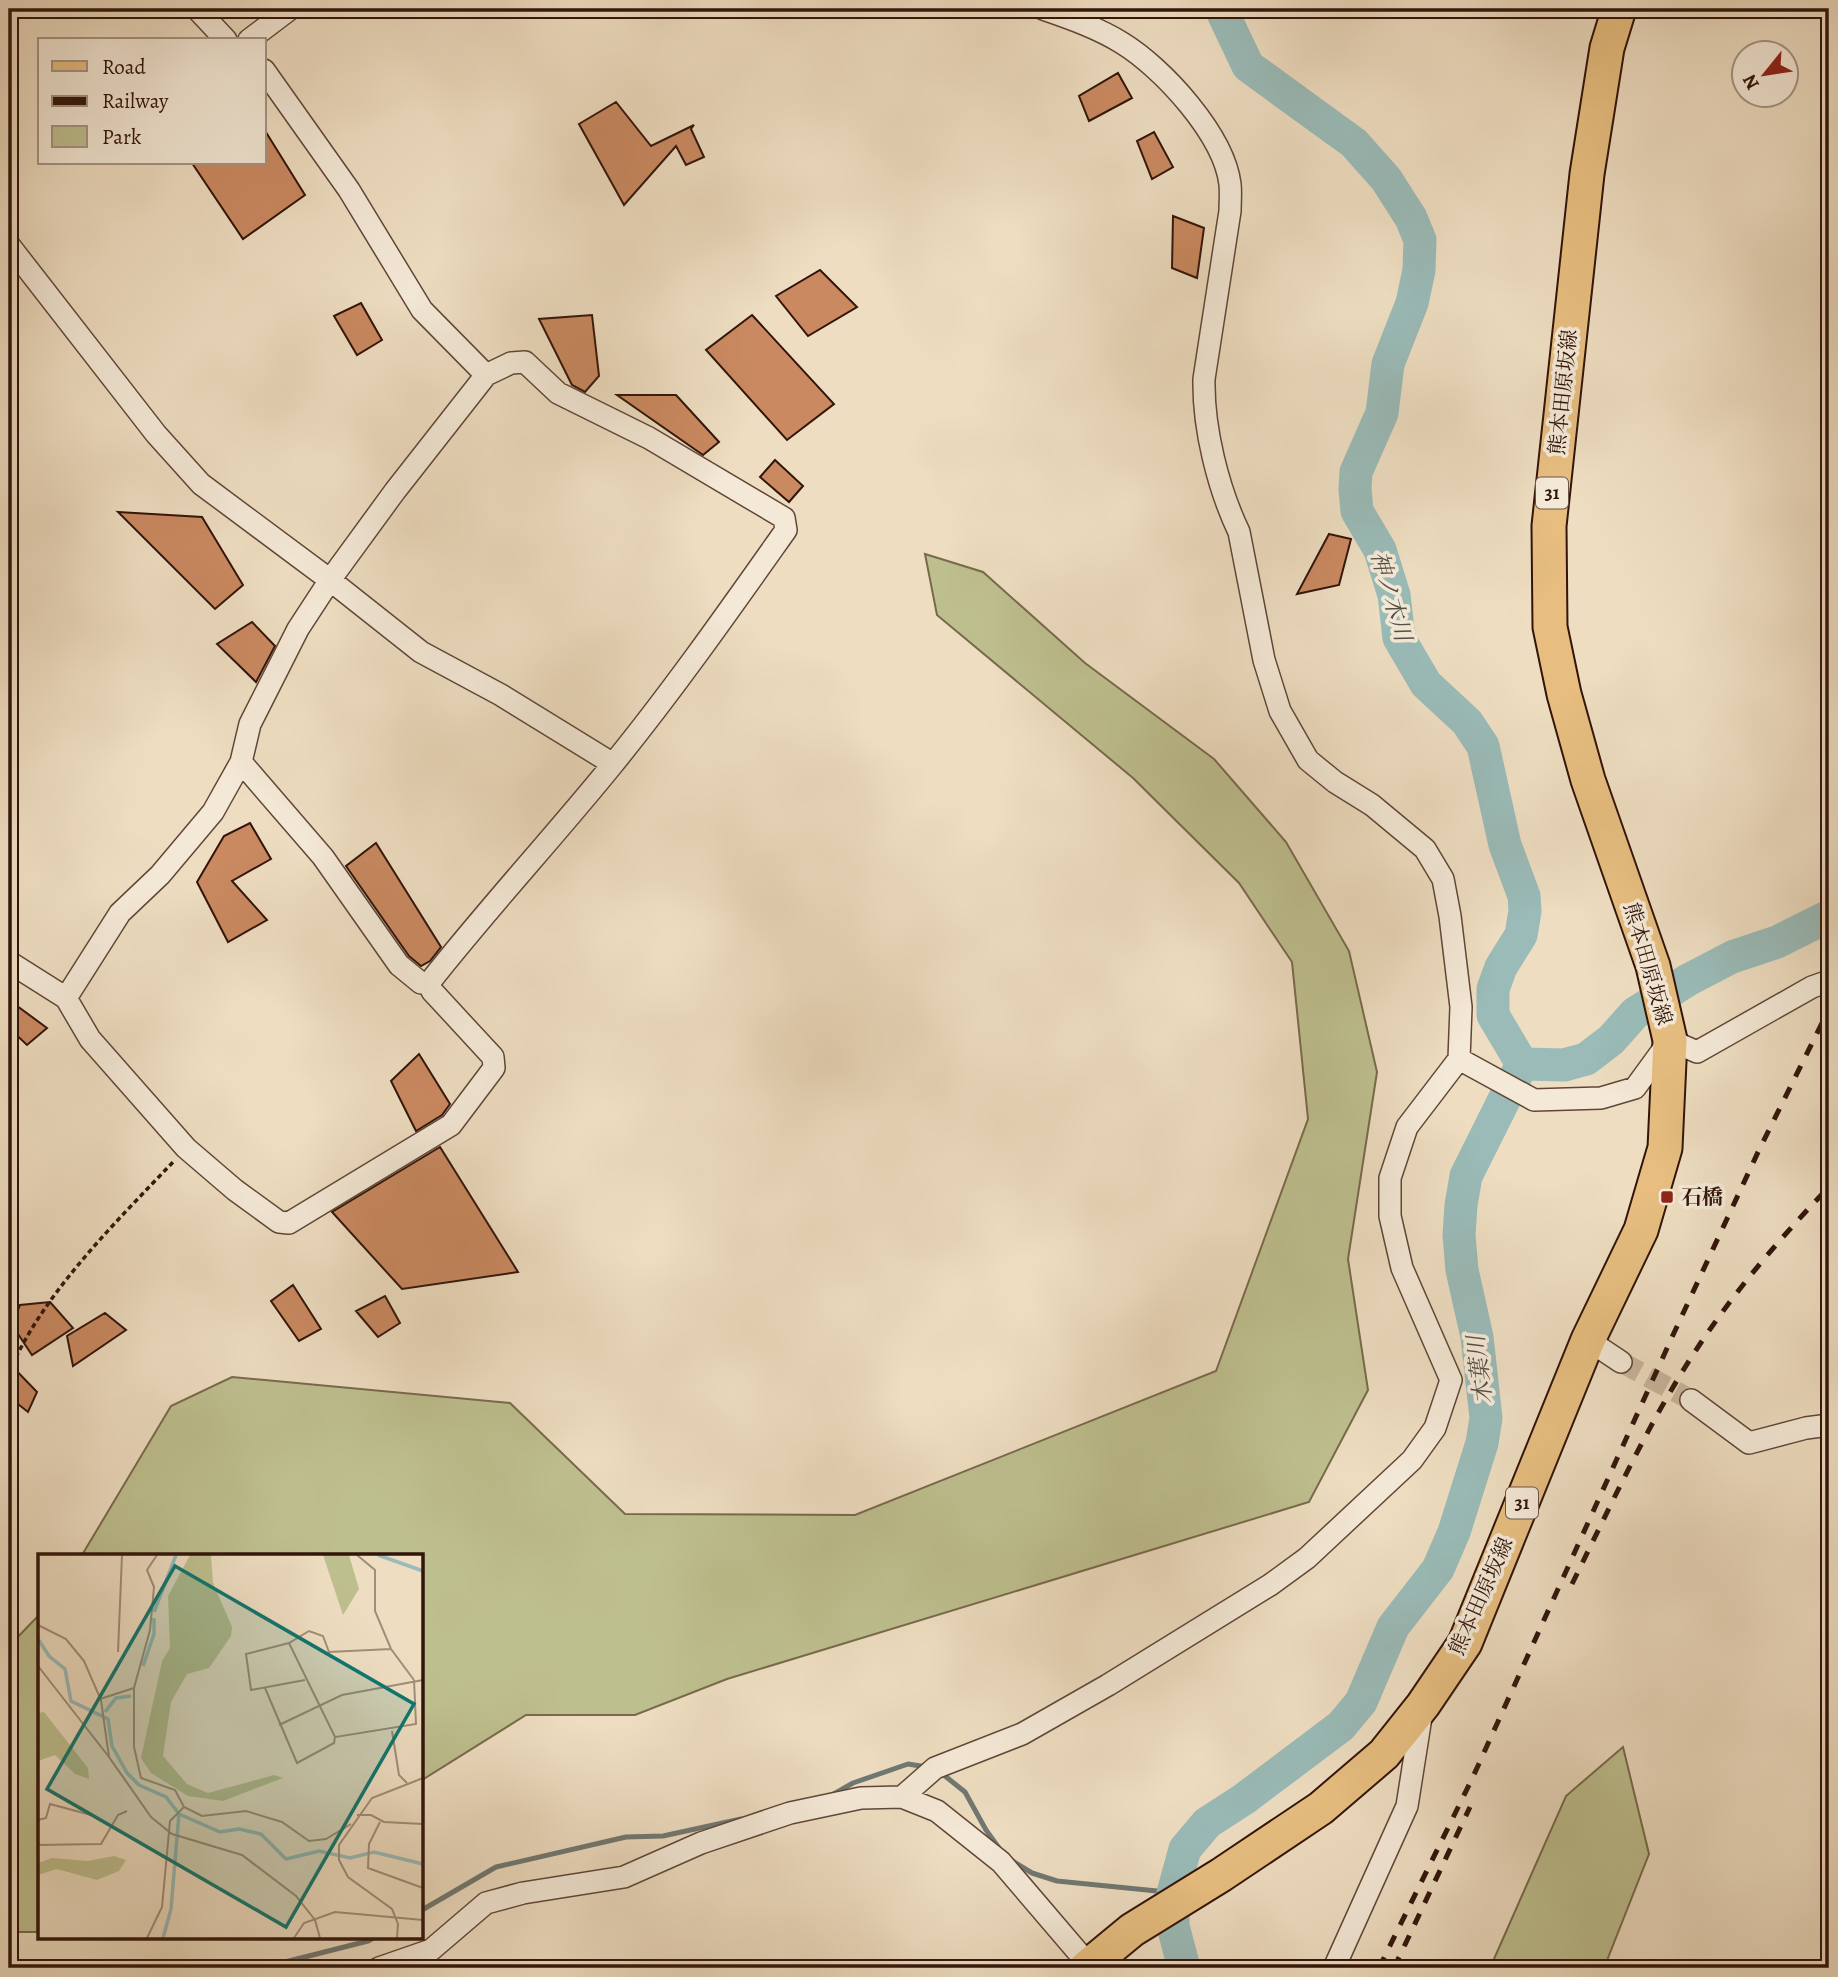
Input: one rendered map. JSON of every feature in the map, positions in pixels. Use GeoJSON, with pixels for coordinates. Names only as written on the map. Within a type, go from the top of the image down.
{"type":"FeatureCollection","features":[{"type":"Feature","properties":{"kind":"main road","name":"熊本田原坂線"},"geometry":{"type":"LineString","coordinates":[[1087,1967],[1132,1930],[1321,1808],[1384,1754],[1423,1705],[1465,1643],[1588,1340],[1641,1230],[1665,1148],[1667,1029],[1653,967],[1588,780],[1564,694],[1550,627],[1549,526],[1585,188],[1607,48],[1619,9]]}},
{"type":"Feature","properties":{"kind":"street"},"geometry":{"type":"LineString","coordinates":[[197,9],[224,38]]}},
{"type":"Feature","properties":{"kind":"street"},"geometry":{"type":"LineString","coordinates":[[252,38],[290,9]]}},
{"type":"Feature","properties":{"kind":"street"},"geometry":{"type":"LineString","coordinates":[[902,1797],[935,1768],[1022,1734],[1108,1685],[1270,1585],[1307,1558],[1412,1460],[1435,1428],[1451,1380],[1402,1268],[1390,1216],[1390,1178],[1407,1127],[1459,1059],[1461,1007],[1443,879],[1426,849],[1372,805],[1335,782],[1308,760],[1280,711],[1264,660],[1238,532],[1230,515],[1210,442],[1203,400],[1230,211],[1230,184],[1225,164],[1184,97],[1154,67],[1121,42],[1078,21],[1043,9]]}},
{"type":"Feature","properties":{"kind":"street"},"geometry":{"type":"LineString","coordinates":[[266,73],[349,190],[422,310],[486,375]]}},
{"type":"Feature","properties":{"kind":"street"},"geometry":{"type":"LineString","coordinates":[[9,245],[156,434],[201,484],[421,652],[501,695],[613,764]]}},
{"type":"Feature","properties":{"kind":"street"},"geometry":{"type":"LineString","coordinates":[[66,999],[120,913],[160,875],[213,813],[241,762],[250,724],[298,629],[330,580],[395,491],[486,375],[511,363],[525,362],[558,393],[649,438],[784,518],[786,530],[613,764],[477,923],[429,984]]}},
{"type":"Feature","properties":{"kind":"street"},"geometry":{"type":"LineString","coordinates":[[241,762],[323,857],[399,965],[421,983],[429,984]]}},
{"type":"Feature","properties":{"kind":"street"},"geometry":{"type":"LineString","coordinates":[[9,962],[66,999],[90,1039],[186,1148],[235,1190],[279,1222],[289,1223],[451,1125],[494,1068],[493,1056],[432,991],[429,984]]}},
{"type":"Feature","properties":{"kind":"street"},"geometry":{"type":"LineString","coordinates":[[1459,1059],[1534,1100],[1601,1098],[1635,1088],[1667,1029],[1697,1052],[1812,987],[1829,981]]}},
{"type":"Feature","properties":{"kind":"street"},"geometry":{"type":"LineString","coordinates":[[1588,1340],[1622,1362]]}},
{"type":"Feature","properties":{"kind":"street"},"geometry":{"type":"LineString","coordinates":[[1691,1399],[1749,1443],[1806,1428],[1829,1425]]}},
{"type":"Feature","properties":{"kind":"street"},"geometry":{"type":"LineString","coordinates":[[1334,1968],[1407,1806],[1423,1705]]}},
{"type":"Feature","properties":{"kind":"street"},"geometry":{"type":"LineString","coordinates":[[379,1968],[431,1950],[486,1903],[523,1893],[624,1877],[701,1843],[790,1813],[862,1798],[902,1797],[937,1811],[1001,1862],[1087,1967]]}},
{"type":"Feature","properties":{"kind":"path"},"geometry":{"type":"LineString","coordinates":[[9,1373],[20,1345],[34,1321],[107,1231],[186,1148]]}},
{"type":"Feature","properties":{"kind":"green space"},"geometry":{"type":"Polygon","coordinates":[[[925,554],[983,572],[1085,663],[1214,759],[1286,842],[1349,951],[1377,1072],[1348,1259],[1368,1390],[1309,1502],[727,1679],[635,1715],[526,1715],[424,1779],[424,1554],[83,1554],[171,1406],[232,1377],[510,1403],[625,1514],[855,1515],[1216,1371],[1308,1119],[1292,962],[1239,883],[1133,778],[937,615],[925,554]]]}},
{"type":"Feature","properties":{"kind":"green space"},"geometry":{"type":"Polygon","coordinates":[[[38,1616],[38,1932],[9,1932],[9,1646],[38,1616]]]}},
{"type":"Feature","properties":{"kind":"green space"},"geometry":{"type":"Polygon","coordinates":[[[1623,1747],[1649,1854],[1604,1968],[1490,1968],[1566,1796],[1623,1747]]]}},
{"type":"Feature","properties":{"kind":"building"},"geometry":{"type":"Polygon","coordinates":[[[1118,73],[1132,98],[1089,121],[1079,96],[1118,73]]]}},
{"type":"Feature","properties":{"kind":"building"},"geometry":{"type":"Polygon","coordinates":[[[616,102],[651,146],[694,125],[691,129],[704,157],[686,165],[676,146],[624,205],[579,124],[616,102]]]}},
{"type":"Feature","properties":{"kind":"building"},"geometry":{"type":"Polygon","coordinates":[[[266,132],[305,195],[243,239],[193,164],[266,164],[266,132]]]}},
{"type":"Feature","properties":{"kind":"building"},"geometry":{"type":"Polygon","coordinates":[[[1154,132],[1173,167],[1152,179],[1137,141],[1154,132]]]}},
{"type":"Feature","properties":{"kind":"building"},"geometry":{"type":"Polygon","coordinates":[[[1173,216],[1204,228],[1197,278],[1172,268],[1173,216]]]}},
{"type":"Feature","properties":{"kind":"building"},"geometry":{"type":"Polygon","coordinates":[[[820,270],[857,307],[808,336],[776,296],[820,270]]]}},
{"type":"Feature","properties":{"kind":"building"},"geometry":{"type":"Polygon","coordinates":[[[361,303],[382,340],[357,355],[334,316],[361,303]]]}},
{"type":"Feature","properties":{"kind":"building"},"geometry":{"type":"Polygon","coordinates":[[[592,315],[599,376],[585,392],[572,385],[539,319],[592,315]]]}},
{"type":"Feature","properties":{"kind":"building"},"geometry":{"type":"Polygon","coordinates":[[[752,315],[834,404],[787,440],[706,350],[752,315]]]}},
{"type":"Feature","properties":{"kind":"building"},"geometry":{"type":"Polygon","coordinates":[[[617,395],[676,395],[719,442],[703,455],[617,395]]]}},
{"type":"Feature","properties":{"kind":"building"},"geometry":{"type":"Polygon","coordinates":[[[775,460],[803,486],[789,502],[760,477],[775,460]]]}},
{"type":"Feature","properties":{"kind":"building"},"geometry":{"type":"Polygon","coordinates":[[[118,512],[202,517],[243,585],[215,609],[118,512]]]}},
{"type":"Feature","properties":{"kind":"building"},"geometry":{"type":"Polygon","coordinates":[[[1329,534],[1351,539],[1339,585],[1297,594],[1329,534]]]}},
{"type":"Feature","properties":{"kind":"building"},"geometry":{"type":"Polygon","coordinates":[[[252,622],[275,646],[256,682],[217,644],[252,622]]]}},
{"type":"Feature","properties":{"kind":"building"},"geometry":{"type":"Polygon","coordinates":[[[250,823],[271,859],[232,881],[267,920],[228,942],[197,882],[224,836],[250,823]]]}},
{"type":"Feature","properties":{"kind":"building"},"geometry":{"type":"Polygon","coordinates":[[[376,843],[441,947],[430,961],[421,966],[409,956],[346,866],[376,843]]]}},
{"type":"Feature","properties":{"kind":"building"},"geometry":{"type":"Polygon","coordinates":[[[9,1000],[47,1028],[27,1045],[9,1028],[9,1000]]]}},
{"type":"Feature","properties":{"kind":"building"},"geometry":{"type":"Polygon","coordinates":[[[419,1054],[450,1104],[442,1115],[416,1131],[391,1081],[419,1054]]]}},
{"type":"Feature","properties":{"kind":"building"},"geometry":{"type":"Polygon","coordinates":[[[440,1147],[518,1272],[402,1289],[332,1212],[440,1147]]]}},
{"type":"Feature","properties":{"kind":"building"},"geometry":{"type":"Polygon","coordinates":[[[293,1285],[321,1329],[299,1341],[271,1301],[293,1285]]]}},
{"type":"Feature","properties":{"kind":"building"},"geometry":{"type":"Polygon","coordinates":[[[385,1296],[400,1323],[378,1337],[356,1311],[385,1296]]]}},
{"type":"Feature","properties":{"kind":"building"},"geometry":{"type":"Polygon","coordinates":[[[50,1302],[73,1328],[32,1355],[12,1325],[20,1305],[50,1302]]]}},
{"type":"Feature","properties":{"kind":"building"},"geometry":{"type":"Polygon","coordinates":[[[105,1313],[126,1330],[73,1366],[67,1336],[105,1313]]]}},
{"type":"Feature","properties":{"kind":"building"},"geometry":{"type":"Polygon","coordinates":[[[9,1363],[37,1392],[28,1412],[9,1397],[9,1363]]]}},
{"type":"Feature","properties":{"kind":"waterway","name":"神ノ木川"},"geometry":{"type":"LineString","coordinates":[[1221,9],[1248,66],[1354,143],[1386,179],[1411,218],[1420,240],[1419,270],[1412,303],[1388,364],[1382,413],[1356,472],[1357,511],[1380,550],[1394,595],[1399,638],[1426,684],[1467,722],[1483,746],[1505,845],[1524,896],[1525,911],[1521,935],[1501,967],[1493,989],[1493,1015],[1522,1064]]}},
{"type":"Feature","properties":{"kind":"waterway","name":"木葉川"},"geometry":{"type":"LineString","coordinates":[[1184,1968],[1173,1926],[1173,1893],[1185,1849],[1207,1823],[1244,1799],[1341,1726],[1361,1702],[1393,1627],[1438,1569],[1454,1532],[1482,1443],[1486,1418],[1477,1337],[1462,1270],[1459,1235],[1461,1205],[1466,1176],[1522,1064],[1564,1065],[1586,1059],[1611,1040],[1635,1013],[1688,980],[1732,957],[1777,942],[1829,916]]}},
{"type":"Feature","properties":{"kind":"waterway"},"geometry":{"type":"LineString","coordinates":[[832,1795],[853,1783],[908,1764],[927,1767]]}},
{"type":"Feature","properties":{"kind":"waterway"},"geometry":{"type":"LineString","coordinates":[[940,1772],[965,1792],[999,1848]]}},
{"type":"Feature","properties":{"kind":"waterway"},"geometry":{"type":"LineString","coordinates":[[424,1909],[496,1867],[626,1837],[663,1836],[741,1819]]}},
{"type":"Feature","properties":{"kind":"waterway"},"geometry":{"type":"LineString","coordinates":[[1011,1860],[1032,1873],[1057,1881],[1167,1892]]}},
{"type":"Feature","properties":{"kind":"waterway"},"geometry":{"type":"LineString","coordinates":[[243,1968],[281,1963],[373,1938]]}},
{"type":"Feature","properties":{"kind":"tunnel"},"geometry":{"type":"LineString","coordinates":[[1621,1362],[1691,1400]]}},
{"type":"Feature","properties":{"kind":"railway"},"geometry":{"type":"LineString","coordinates":[[1379,1968],[1472,1779],[1673,1335],[1759,1150],[1829,1009]]}},
{"type":"Feature","properties":{"kind":"railway"},"geometry":{"type":"LineString","coordinates":[[1572,1584],[1648,1432],[1700,1344],[1761,1262],[1829,1187]]}},
{"type":"Feature","properties":{"kind":"railway"},"geometry":{"type":"LineString","coordinates":[[1394,1968],[1470,1807]]}},
{"type":"Feature","properties":{"kind":"place","name":"石橋"},"geometry":{"type":"Point","coordinates":[1667,1197]}}]}
